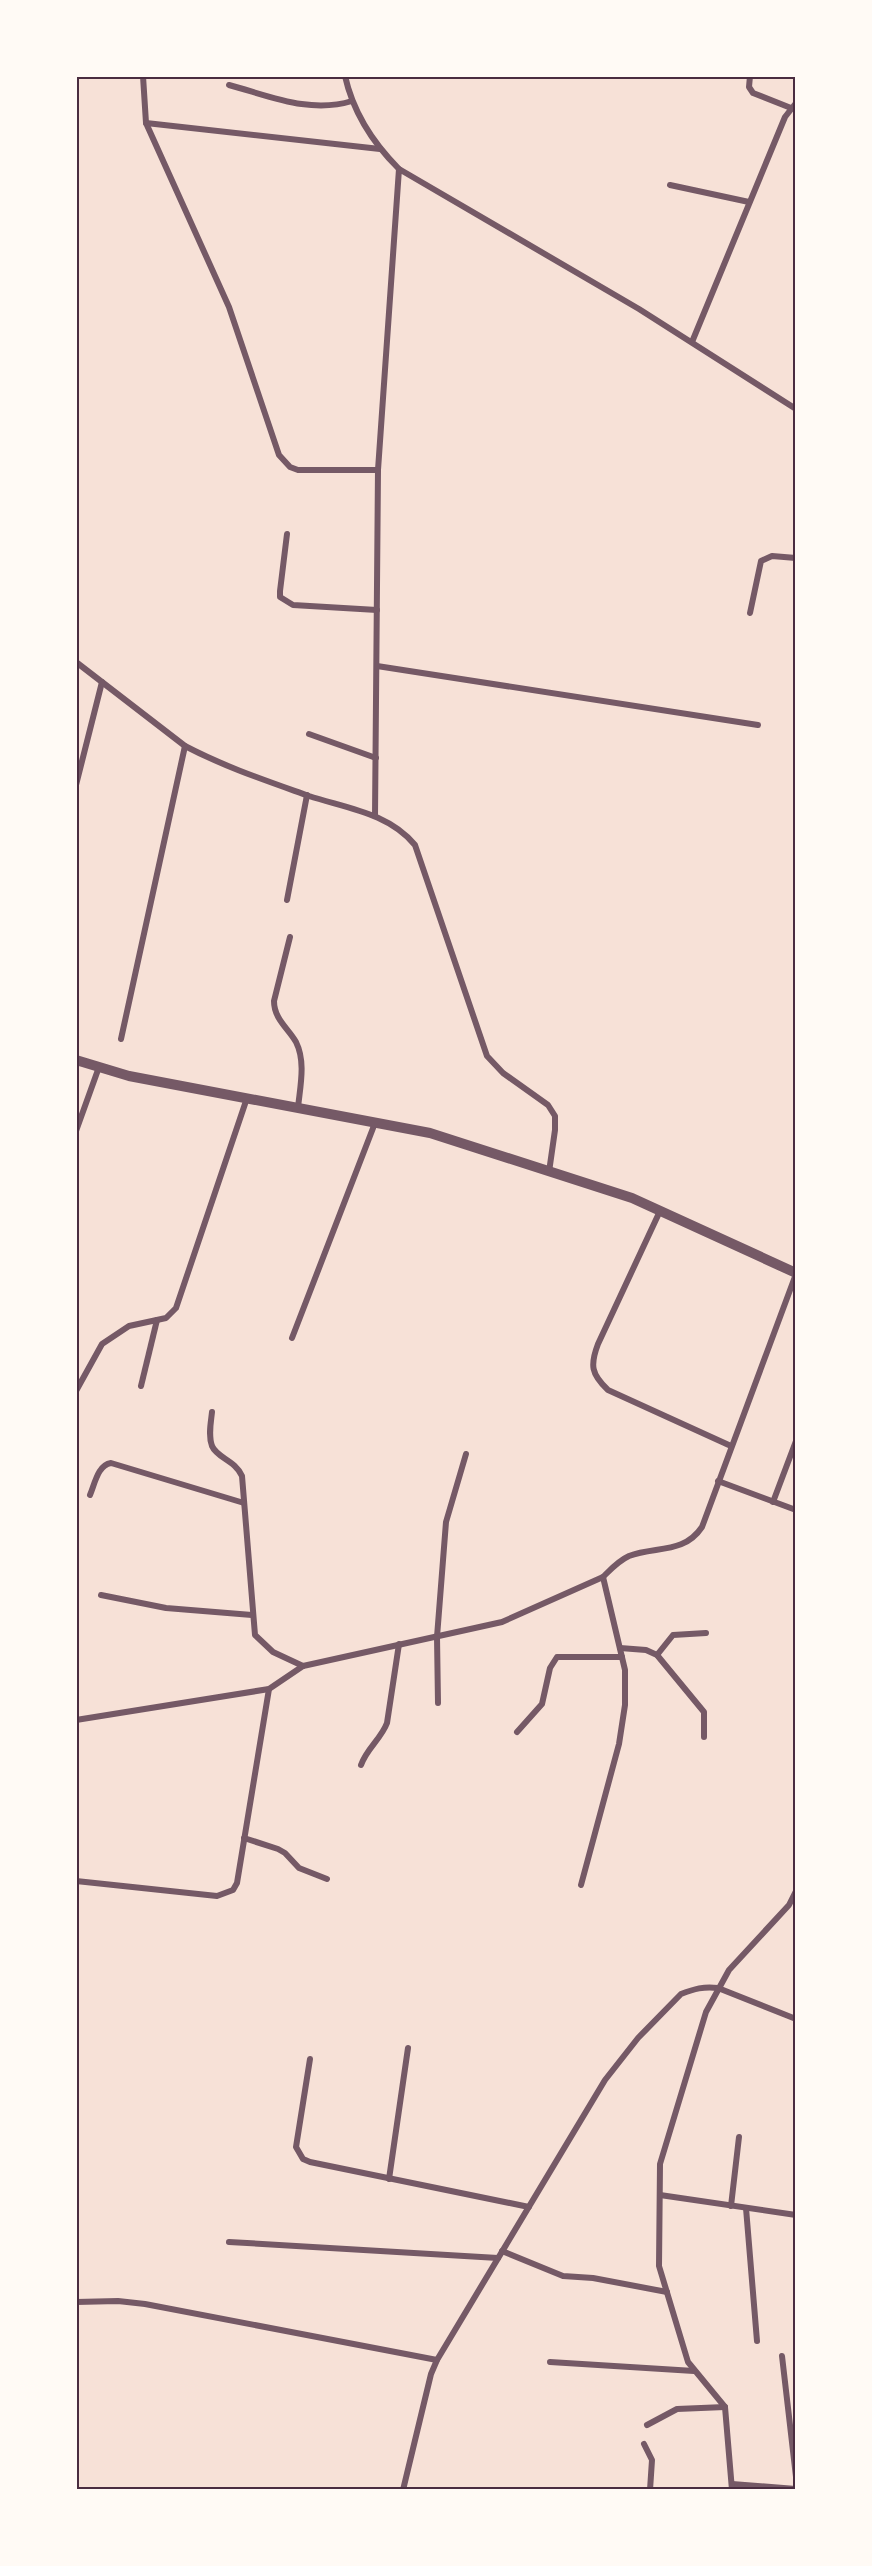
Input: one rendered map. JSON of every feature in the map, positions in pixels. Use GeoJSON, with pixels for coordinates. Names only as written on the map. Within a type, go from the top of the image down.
{"type":"FeatureCollection","features":[{"type":"Feature","properties":{"kind":"street"},"geometry":{"type":"LineString","coordinates":[[143,76],[146,123],[229,307],[279,455],[290,467],[298,470],[378,470]]}},
{"type":"Feature","properties":{"kind":"street"},"geometry":{"type":"LineString","coordinates":[[345,76],[352,101],[380,149],[399,169],[692,342],[795,409]]}},
{"type":"Feature","properties":{"kind":"street"},"geometry":{"type":"LineString","coordinates":[[692,342],[784,117],[793,105],[753,93],[749,87],[750,76]]}},
{"type":"Feature","properties":{"kind":"street"},"geometry":{"type":"LineString","coordinates":[[229,86],[310,107],[337,106],[352,101]]}},
{"type":"Feature","properties":{"kind":"street"},"geometry":{"type":"LineString","coordinates":[[146,123],[380,149]]}},
{"type":"Feature","properties":{"kind":"street"},"geometry":{"type":"LineString","coordinates":[[375,816],[378,470],[399,169]]}},
{"type":"Feature","properties":{"kind":"street"},"geometry":{"type":"LineString","coordinates":[[670,185],[749,202]]}},
{"type":"Feature","properties":{"kind":"street"},"geometry":{"type":"LineString","coordinates":[[286,534],[280,591],[280,597],[285,602],[293,605],[377,610]]}},
{"type":"Feature","properties":{"kind":"street"},"geometry":{"type":"LineString","coordinates":[[750,613],[761,561],[772,556],[795,558]]}},
{"type":"Feature","properties":{"kind":"street"},"geometry":{"type":"LineString","coordinates":[[76,662],[185,746],[229,767],[375,816],[399,828],[414,845],[487,1056],[502,1072],[548,1105],[555,1116],[549,1172]]}},
{"type":"Feature","properties":{"kind":"street"},"geometry":{"type":"LineString","coordinates":[[377,666],[758,725]]}},
{"type":"Feature","properties":{"kind":"street"},"geometry":{"type":"LineString","coordinates":[[76,785],[102,682]]}},
{"type":"Feature","properties":{"kind":"street"},"geometry":{"type":"LineString","coordinates":[[309,734],[376,758]]}},
{"type":"Feature","properties":{"kind":"street"},"geometry":{"type":"LineString","coordinates":[[121,1039],[185,746]]}},
{"type":"Feature","properties":{"kind":"street"},"geometry":{"type":"LineString","coordinates":[[287,900],[307,795]]}},
{"type":"Feature","properties":{"kind":"street"},"geometry":{"type":"LineString","coordinates":[[290,937],[274,1001],[274,1010],[296,1043],[300,1057],[298,1108]]}},
{"type":"Feature","properties":{"kind":"street"},"geometry":{"type":"LineString","coordinates":[[76,1060],[129,1076],[430,1133],[632,1198],[795,1274],[702,1527],[695,1538],[683,1545],[629,1556],[615,1564],[603,1577],[502,1622],[303,1666],[268,1689],[76,1720]]}},
{"type":"Feature","properties":{"kind":"street"},"geometry":{"type":"LineString","coordinates":[[76,1131],[99,1067]]}},
{"type":"Feature","properties":{"kind":"street"},"geometry":{"type":"LineString","coordinates":[[76,1391],[102,1344],[129,1326],[166,1318],[176,1308],[247,1098]]}},
{"type":"Feature","properties":{"kind":"street"},"geometry":{"type":"LineString","coordinates":[[292,1338],[375,1122]]}},
{"type":"Feature","properties":{"kind":"street"},"geometry":{"type":"LineString","coordinates":[[660,1211],[598,1344],[591,1361],[592,1370],[598,1381],[608,1390],[731,1446]]}},
{"type":"Feature","properties":{"kind":"street"},"geometry":{"type":"LineString","coordinates":[[141,1386],[157,1320]]}},
{"type":"Feature","properties":{"kind":"street"},"geometry":{"type":"LineString","coordinates":[[212,1412],[212,1446],[215,1451],[239,1468],[242,1476],[255,1635],[262,1644],[303,1666]]}},
{"type":"Feature","properties":{"kind":"street"},"geometry":{"type":"LineString","coordinates":[[773,1502],[795,1442]]}},
{"type":"Feature","properties":{"kind":"street"},"geometry":{"type":"LineString","coordinates":[[438,1702],[437,1637],[446,1521],[466,1454]]}},
{"type":"Feature","properties":{"kind":"street"},"geometry":{"type":"LineString","coordinates":[[90,1495],[100,1469],[105,1464],[111,1463],[244,1503]]}},
{"type":"Feature","properties":{"kind":"street"},"geometry":{"type":"LineString","coordinates":[[718,1481],[795,1510]]}},
{"type":"Feature","properties":{"kind":"street"},"geometry":{"type":"LineString","coordinates":[[581,1885],[619,1744],[625,1705],[625,1670],[603,1577]]}},
{"type":"Feature","properties":{"kind":"street"},"geometry":{"type":"LineString","coordinates":[[101,1595],[166,1608],[252,1615]]}},
{"type":"Feature","properties":{"kind":"street"},"geometry":{"type":"LineString","coordinates":[[657,1655],[673,1635],[706,1633]]}},
{"type":"Feature","properties":{"kind":"street"},"geometry":{"type":"LineString","coordinates":[[361,1765],[369,1747],[387,1723],[399,1644]]}},
{"type":"Feature","properties":{"kind":"street"},"geometry":{"type":"LineString","coordinates":[[620,1648],[646,1650],[657,1655],[704,1712],[706,1720],[704,1737]]}},
{"type":"Feature","properties":{"kind":"street"},"geometry":{"type":"LineString","coordinates":[[516,1732],[542,1704],[550,1668],[557,1657],[622,1657]]}},
{"type":"Feature","properties":{"kind":"street"},"geometry":{"type":"LineString","coordinates":[[76,1881],[226,1895],[233,1890],[237,1883],[268,1689]]}},
{"type":"Feature","properties":{"kind":"street"},"geometry":{"type":"LineString","coordinates":[[244,1838],[278,1849],[299,1868],[327,1879]]}},
{"type":"Feature","properties":{"kind":"street"},"geometry":{"type":"LineString","coordinates":[[795,1891],[789,1905],[729,1970],[706,2012],[660,2164],[659,2266],[688,2362],[725,2407],[732,2487],[795,2488]]}},
{"type":"Feature","properties":{"kind":"street"},"geometry":{"type":"LineString","coordinates":[[403,2490],[431,2374],[437,2360],[620,2059],[681,1994],[692,1989],[718,1988],[795,2019]]}},
{"type":"Feature","properties":{"kind":"street"},"geometry":{"type":"LineString","coordinates":[[389,2179],[408,2048]]}},
{"type":"Feature","properties":{"kind":"street"},"geometry":{"type":"LineString","coordinates":[[310,2059],[296,2147],[297,2153],[310,2162],[529,2207]]}},
{"type":"Feature","properties":{"kind":"street"},"geometry":{"type":"LineString","coordinates":[[731,2206],[739,2137]]}},
{"type":"Feature","properties":{"kind":"street"},"geometry":{"type":"LineString","coordinates":[[660,2195],[795,2215]]}},
{"type":"Feature","properties":{"kind":"street"},"geometry":{"type":"LineString","coordinates":[[746,2208],[757,2341]]}},
{"type":"Feature","properties":{"kind":"street"},"geometry":{"type":"LineString","coordinates":[[229,2242],[498,2258]]}},
{"type":"Feature","properties":{"kind":"street"},"geometry":{"type":"LineString","coordinates":[[502,2251],[563,2276],[593,2278],[667,2292]]}},
{"type":"Feature","properties":{"kind":"street"},"geometry":{"type":"LineString","coordinates":[[76,2302],[117,2301],[145,2304],[437,2360]]}},
{"type":"Feature","properties":{"kind":"street"},"geometry":{"type":"LineString","coordinates":[[782,2356],[795,2477]]}},
{"type":"Feature","properties":{"kind":"street"},"geometry":{"type":"LineString","coordinates":[[550,2362],[694,2371]]}},
{"type":"Feature","properties":{"kind":"street"},"geometry":{"type":"LineString","coordinates":[[647,2425],[677,2409],[725,2407]]}},
{"type":"Feature","properties":{"kind":"street"},"geometry":{"type":"LineString","coordinates":[[644,2444],[652,2460],[650,2490]]}}]}
